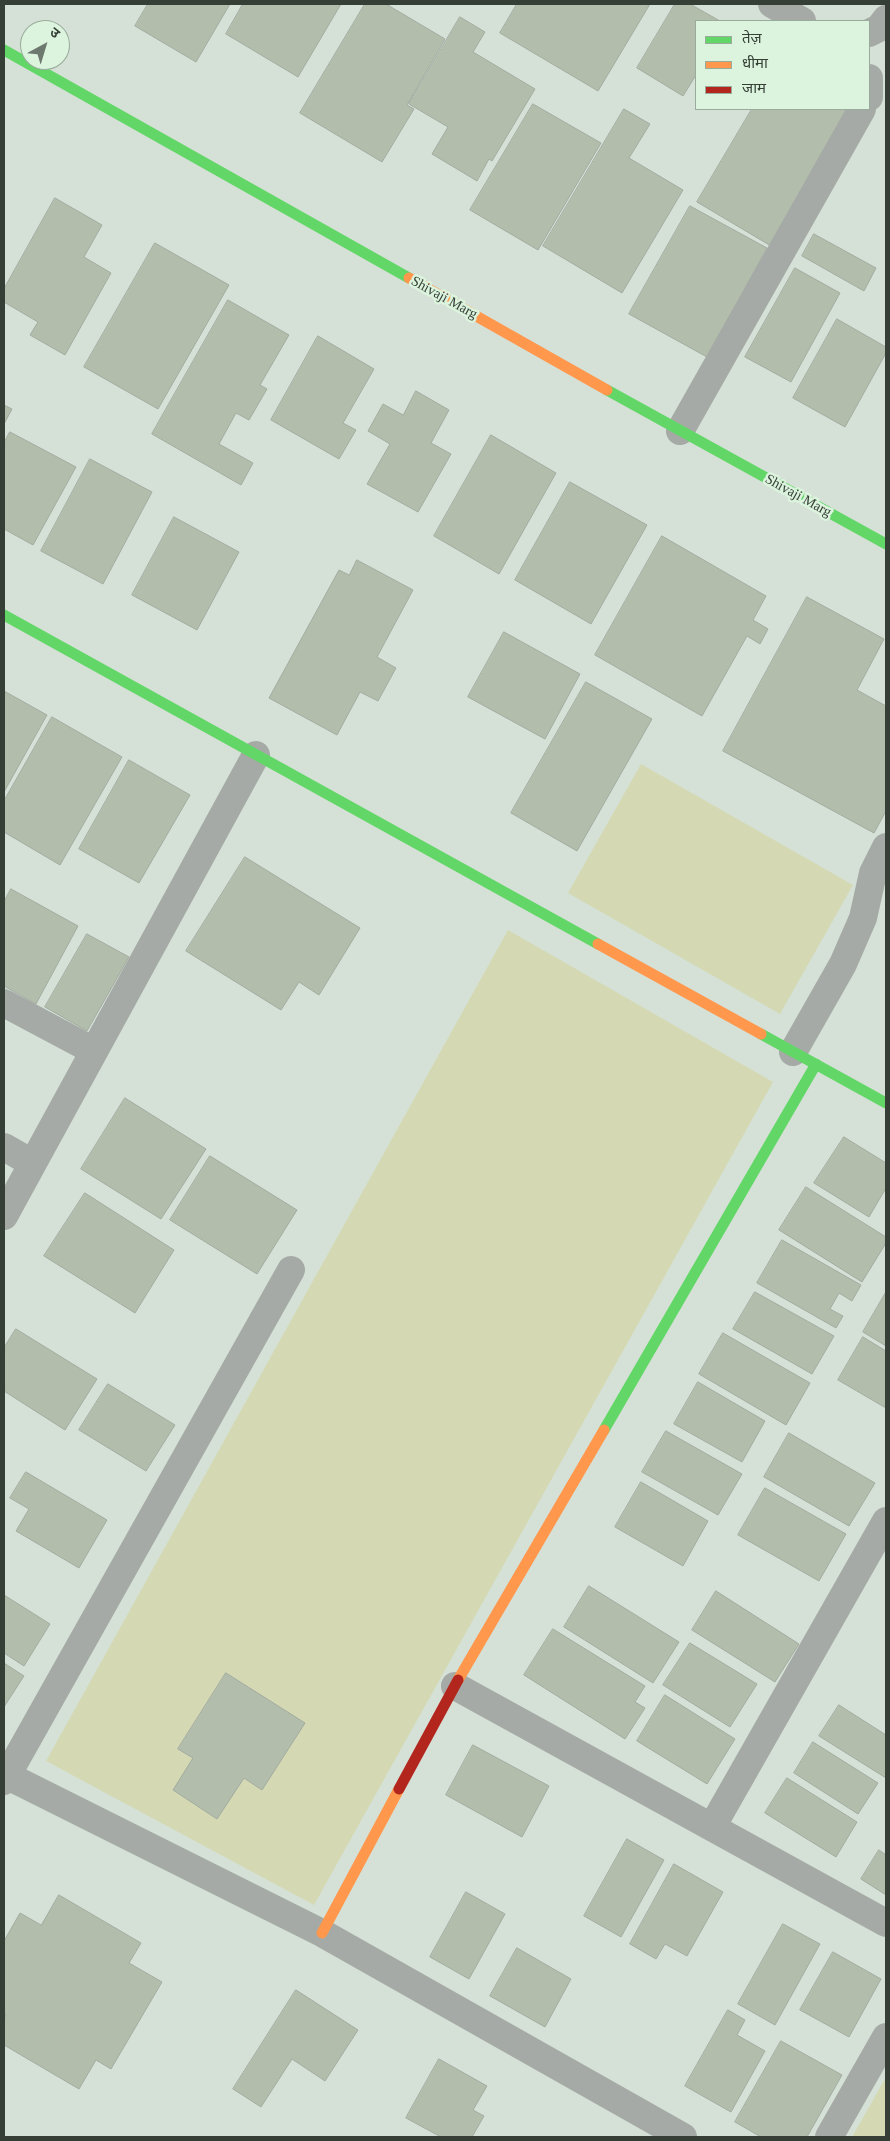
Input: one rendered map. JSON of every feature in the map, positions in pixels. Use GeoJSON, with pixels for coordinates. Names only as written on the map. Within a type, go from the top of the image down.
{"type":"FeatureCollection","features":[{"type":"Feature","properties":{"kind":"street"},"geometry":{"type":"LineString","coordinates":[[772,4],[800,20]]}},
{"type":"Feature","properties":{"kind":"street"},"geometry":{"type":"LineString","coordinates":[[870,32],[879,28],[886,19]]}},
{"type":"Feature","properties":{"kind":"street","name":"Shivaji Marg"},"geometry":{"type":"LineString","coordinates":[[4,50],[680,431],[886,544]]}},
{"type":"Feature","properties":{"kind":"street"},"geometry":{"type":"LineString","coordinates":[[680,431],[861,110]]}},
{"type":"Feature","properties":{"kind":"street"},"geometry":{"type":"LineString","coordinates":[[4,615],[886,1103]]}},
{"type":"Feature","properties":{"kind":"street"},"geometry":{"type":"LineString","coordinates":[[4,1216],[256,755]]}},
{"type":"Feature","properties":{"kind":"street"},"geometry":{"type":"LineString","coordinates":[[793,1052],[843,964],[880,876],[886,847]]}},
{"type":"Feature","properties":{"kind":"street"},"geometry":{"type":"LineString","coordinates":[[4,1003],[94,1051]]}},
{"type":"Feature","properties":{"kind":"street"},"geometry":{"type":"LineString","coordinates":[[322,1932],[456,1686],[816,1064]]}},
{"type":"Feature","properties":{"kind":"street"},"geometry":{"type":"LineString","coordinates":[[4,1147],[32,1163]]}},
{"type":"Feature","properties":{"kind":"street"},"geometry":{"type":"LineString","coordinates":[[291,1270],[5,1777],[322,1932],[683,2137]]}},
{"type":"Feature","properties":{"kind":"street"},"geometry":{"type":"LineString","coordinates":[[712,1827],[886,1521]]}},
{"type":"Feature","properties":{"kind":"street"},"geometry":{"type":"LineString","coordinates":[[456,1686],[886,1923]]}},
{"type":"Feature","properties":{"kind":"street"},"geometry":{"type":"LineString","coordinates":[[829,2137],[886,2037]]}},
{"type":"Feature","properties":{"kind":"green space"},"geometry":{"type":"Polygon","coordinates":[[[641,764],[853,885],[780,1014],[568,893],[641,764]]]}},
{"type":"Feature","properties":{"kind":"green space"},"geometry":{"type":"Polygon","coordinates":[[[508,930],[773,1082],[314,1905],[46,1761],[508,930]]]}},
{"type":"Feature","properties":{"kind":"green space"},"geometry":{"type":"Polygon","coordinates":[[[886,2077],[886,2137],[852,2137],[886,2077]]]}},
{"type":"Feature","properties":{"kind":"building"},"geometry":{"type":"Polygon","coordinates":[[[148,4],[230,4],[196,62],[135,26],[148,4]]]}},
{"type":"Feature","properties":{"kind":"building"},"geometry":{"type":"Polygon","coordinates":[[[243,4],[341,4],[298,77],[226,34],[243,4]]]}},
{"type":"Feature","properties":{"kind":"building"},"geometry":{"type":"Polygon","coordinates":[[[365,4],[386,4],[445,39],[407,105],[414,109],[382,162],[300,113],[365,4]]]}},
{"type":"Feature","properties":{"kind":"building"},"geometry":{"type":"Polygon","coordinates":[[[517,4],[650,4],[598,91],[500,33],[517,4]]]}},
{"type":"Feature","properties":{"kind":"building"},"geometry":{"type":"Polygon","coordinates":[[[675,4],[690,4],[718,20],[695,20],[695,77],[683,96],[637,68],[675,4]]]}},
{"type":"Feature","properties":{"kind":"building"},"geometry":{"type":"Polygon","coordinates":[[[460,17],[485,32],[473,52],[535,89],[492,161],[489,159],[477,181],[432,154],[448,127],[409,104],[460,17]]]}},
{"type":"Feature","properties":{"kind":"building"},"geometry":{"type":"Polygon","coordinates":[[[533,104],[601,143],[538,250],[470,210],[533,104]]]}},
{"type":"Feature","properties":{"kind":"building"},"geometry":{"type":"Polygon","coordinates":[[[624,109],[650,124],[629,158],[683,190],[622,293],[543,246],[624,109]]]}},
{"type":"Feature","properties":{"kind":"building"},"geometry":{"type":"Polygon","coordinates":[[[751,110],[857,110],[776,249],[697,202],[751,110]]]}},
{"type":"Feature","properties":{"kind":"building"},"geometry":{"type":"Polygon","coordinates":[[[55,198],[102,225],[84,257],[111,273],[65,355],[30,335],[38,322],[4,302],[4,289],[55,198]]]}},
{"type":"Feature","properties":{"kind":"building"},"geometry":{"type":"Polygon","coordinates":[[[690,206],[767,248],[707,357],[629,314],[690,206]]]}},
{"type":"Feature","properties":{"kind":"building"},"geometry":{"type":"Polygon","coordinates":[[[814,234],[876,268],[864,291],[802,256],[814,234]]]}},
{"type":"Feature","properties":{"kind":"building"},"geometry":{"type":"Polygon","coordinates":[[[155,243],[229,285],[158,409],[84,367],[155,243]]]}},
{"type":"Feature","properties":{"kind":"building"},"geometry":{"type":"Polygon","coordinates":[[[795,268],[840,293],[791,382],[745,357],[795,268]]]}},
{"type":"Feature","properties":{"kind":"building"},"geometry":{"type":"Polygon","coordinates":[[[228,300],[289,335],[260,385],[267,389],[249,420],[236,413],[219,444],[253,463],[241,485],[152,434],[228,300]]]}},
{"type":"Feature","properties":{"kind":"building"},"geometry":{"type":"Polygon","coordinates":[[[837,319],[886,347],[886,353],[845,427],[793,398],[837,319]]]}},
{"type":"Feature","properties":{"kind":"building"},"geometry":{"type":"Polygon","coordinates":[[[318,336],[374,369],[343,423],[356,430],[339,459],[271,420],[318,336]]]}},
{"type":"Feature","properties":{"kind":"building"},"geometry":{"type":"Polygon","coordinates":[[[416,391],[449,410],[431,443],[451,454],[418,512],[367,484],[390,444],[368,431],[383,404],[403,415],[416,391]]]}},
{"type":"Feature","properties":{"kind":"building"},"geometry":{"type":"Polygon","coordinates":[[[4,405],[12,409],[4,424],[4,405]]]}},
{"type":"Feature","properties":{"kind":"building"},"geometry":{"type":"Polygon","coordinates":[[[10,432],[76,467],[33,545],[4,529],[4,443],[10,432]]]}},
{"type":"Feature","properties":{"kind":"building"},"geometry":{"type":"Polygon","coordinates":[[[491,435],[556,473],[499,574],[434,536],[491,435]]]}},
{"type":"Feature","properties":{"kind":"building"},"geometry":{"type":"Polygon","coordinates":[[[90,459],[152,492],[103,584],[41,551],[90,459]]]}},
{"type":"Feature","properties":{"kind":"building"},"geometry":{"type":"Polygon","coordinates":[[[570,482],[647,525],[591,624],[515,580],[570,482]]]}},
{"type":"Feature","properties":{"kind":"building"},"geometry":{"type":"Polygon","coordinates":[[[174,517],[239,552],[197,630],[132,595],[174,517]]]}},
{"type":"Feature","properties":{"kind":"building"},"geometry":{"type":"Polygon","coordinates":[[[662,536],[766,596],[753,620],[768,629],[760,644],[747,636],[702,716],[595,655],[662,536]]]}},
{"type":"Feature","properties":{"kind":"building"},"geometry":{"type":"Polygon","coordinates":[[[357,560],[413,590],[377,657],[396,668],[378,701],[360,692],[337,735],[269,698],[339,570],[349,575],[357,560]]]}},
{"type":"Feature","properties":{"kind":"building"},"geometry":{"type":"Polygon","coordinates":[[[807,597],[884,639],[857,690],[886,706],[886,811],[874,833],[723,751],[807,597]]]}},
{"type":"Feature","properties":{"kind":"building"},"geometry":{"type":"Polygon","coordinates":[[[504,632],[580,674],[545,739],[468,697],[504,632]]]}},
{"type":"Feature","properties":{"kind":"building"},"geometry":{"type":"Polygon","coordinates":[[[586,682],[652,719],[577,851],[511,813],[586,682]]]}},
{"type":"Feature","properties":{"kind":"building"},"geometry":{"type":"Polygon","coordinates":[[[4,691],[47,715],[4,792],[4,691]]]}},
{"type":"Feature","properties":{"kind":"building"},"geometry":{"type":"Polygon","coordinates":[[[52,717],[122,757],[60,865],[4,832],[4,801],[52,717]]]}},
{"type":"Feature","properties":{"kind":"building"},"geometry":{"type":"Polygon","coordinates":[[[129,760],[190,795],[139,883],[79,849],[129,760]]]}},
{"type":"Feature","properties":{"kind":"building"},"geometry":{"type":"Polygon","coordinates":[[[245,857],[360,928],[319,995],[299,982],[281,1010],[186,951],[245,857]]]}},
{"type":"Feature","properties":{"kind":"building"},"geometry":{"type":"Polygon","coordinates":[[[11,889],[78,926],[36,1004],[4,986],[4,902],[11,889]]]}},
{"type":"Feature","properties":{"kind":"building"},"geometry":{"type":"Polygon","coordinates":[[[87,934],[129,957],[87,1031],[45,1007],[87,934]]]}},
{"type":"Feature","properties":{"kind":"building"},"geometry":{"type":"Polygon","coordinates":[[[125,1098],[206,1149],[161,1219],[81,1169],[125,1098]]]}},
{"type":"Feature","properties":{"kind":"building"},"geometry":{"type":"Polygon","coordinates":[[[844,1137],[886,1163],[886,1188],[869,1217],[814,1183],[844,1137]]]}},
{"type":"Feature","properties":{"kind":"building"},"geometry":{"type":"Polygon","coordinates":[[[210,1156],[297,1210],[257,1274],[170,1220],[210,1156]]]}},
{"type":"Feature","properties":{"kind":"building"},"geometry":{"type":"Polygon","coordinates":[[[806,1187],[886,1237],[886,1243],[862,1282],[779,1230],[806,1187]]]}},
{"type":"Feature","properties":{"kind":"building"},"geometry":{"type":"Polygon","coordinates":[[[85,1193],[174,1250],[135,1313],[44,1256],[85,1193]]]}},
{"type":"Feature","properties":{"kind":"building"},"geometry":{"type":"Polygon","coordinates":[[[782,1240],[861,1285],[852,1301],[839,1293],[830,1309],[843,1316],[836,1328],[757,1283],[782,1240]]]}},
{"type":"Feature","properties":{"kind":"building"},"geometry":{"type":"Polygon","coordinates":[[[755,1292],[834,1336],[812,1374],[733,1329],[755,1292]]]}},
{"type":"Feature","properties":{"kind":"building"},"geometry":{"type":"Polygon","coordinates":[[[886,1292],[886,1346],[863,1332],[886,1292]]]}},
{"type":"Feature","properties":{"kind":"building"},"geometry":{"type":"Polygon","coordinates":[[[16,1329],[97,1379],[65,1430],[4,1391],[4,1348],[16,1329]]]}},
{"type":"Feature","properties":{"kind":"building"},"geometry":{"type":"Polygon","coordinates":[[[723,1333],[810,1383],[786,1425],[699,1374],[723,1333]]]}},
{"type":"Feature","properties":{"kind":"building"},"geometry":{"type":"Polygon","coordinates":[[[863,1337],[886,1351],[886,1408],[838,1380],[863,1337]]]}},
{"type":"Feature","properties":{"kind":"building"},"geometry":{"type":"Polygon","coordinates":[[[698,1382],[765,1421],[742,1462],[674,1424],[698,1382]]]}},
{"type":"Feature","properties":{"kind":"building"},"geometry":{"type":"Polygon","coordinates":[[[108,1384],[175,1425],[146,1471],[79,1430],[108,1384]]]}},
{"type":"Feature","properties":{"kind":"building"},"geometry":{"type":"Polygon","coordinates":[[[666,1431],[742,1474],[718,1515],[642,1472],[666,1431]]]}},
{"type":"Feature","properties":{"kind":"building"},"geometry":{"type":"Polygon","coordinates":[[[789,1433],[875,1483],[849,1526],[764,1477],[789,1433]]]}},
{"type":"Feature","properties":{"kind":"building"},"geometry":{"type":"Polygon","coordinates":[[[26,1472],[107,1520],[79,1568],[16,1531],[29,1509],[10,1498],[26,1472]]]}},
{"type":"Feature","properties":{"kind":"building"},"geometry":{"type":"Polygon","coordinates":[[[641,1482],[708,1521],[683,1566],[615,1527],[641,1482]]]}},
{"type":"Feature","properties":{"kind":"building"},"geometry":{"type":"Polygon","coordinates":[[[765,1488],[846,1534],[819,1581],[738,1535],[765,1488]]]}},
{"type":"Feature","properties":{"kind":"building"},"geometry":{"type":"Polygon","coordinates":[[[589,1586],[679,1642],[653,1683],[564,1627],[589,1586]]]}},
{"type":"Feature","properties":{"kind":"building"},"geometry":{"type":"Polygon","coordinates":[[[716,1591],[799,1644],[775,1682],[692,1630],[716,1591]]]}},
{"type":"Feature","properties":{"kind":"building"},"geometry":{"type":"Polygon","coordinates":[[[4,1595],[50,1624],[24,1666],[4,1653],[4,1595]]]}},
{"type":"Feature","properties":{"kind":"building"},"geometry":{"type":"Polygon","coordinates":[[[553,1629],[645,1686],[635,1702],[645,1708],[625,1739],[524,1675],[553,1629]]]}},
{"type":"Feature","properties":{"kind":"building"},"geometry":{"type":"Polygon","coordinates":[[[690,1643],[757,1684],[730,1727],[663,1685],[690,1643]]]}},
{"type":"Feature","properties":{"kind":"building"},"geometry":{"type":"Polygon","coordinates":[[[4,1663],[24,1676],[4,1707],[4,1663]]]}},
{"type":"Feature","properties":{"kind":"building"},"geometry":{"type":"Polygon","coordinates":[[[226,1673],[305,1723],[262,1790],[244,1778],[217,1819],[173,1790],[193,1758],[178,1749],[226,1673]]]}},
{"type":"Feature","properties":{"kind":"building"},"geometry":{"type":"Polygon","coordinates":[[[665,1695],[735,1739],[707,1784],[637,1741],[665,1695]]]}},
{"type":"Feature","properties":{"kind":"building"},"geometry":{"type":"Polygon","coordinates":[[[839,1705],[886,1735],[886,1778],[819,1736],[839,1705]]]}},
{"type":"Feature","properties":{"kind":"building"},"geometry":{"type":"Polygon","coordinates":[[[813,1742],[878,1783],[858,1814],[794,1773],[813,1742]]]}},
{"type":"Feature","properties":{"kind":"building"},"geometry":{"type":"Polygon","coordinates":[[[473,1745],[549,1786],[522,1837],[446,1795],[473,1745]]]}},
{"type":"Feature","properties":{"kind":"building"},"geometry":{"type":"Polygon","coordinates":[[[787,1778],[857,1822],[836,1857],[765,1813],[787,1778]]]}},
{"type":"Feature","properties":{"kind":"building"},"geometry":{"type":"Polygon","coordinates":[[[627,1839],[664,1860],[621,1937],[584,1916],[627,1839]]]}},
{"type":"Feature","properties":{"kind":"building"},"geometry":{"type":"Polygon","coordinates":[[[879,1850],[886,1855],[886,1895],[861,1879],[879,1850]]]}},
{"type":"Feature","properties":{"kind":"building"},"geometry":{"type":"Polygon","coordinates":[[[674,1864],[723,1892],[687,1956],[665,1944],[656,1959],[630,1944],[674,1864]]]}},
{"type":"Feature","properties":{"kind":"building"},"geometry":{"type":"Polygon","coordinates":[[[466,1892],[505,1914],[469,1979],[430,1957],[466,1892]]]}},
{"type":"Feature","properties":{"kind":"building"},"geometry":{"type":"Polygon","coordinates":[[[59,1895],[141,1943],[129,1963],[162,1982],[111,2069],[96,2060],[79,2089],[4,2045],[4,2019],[6,2015],[4,2014],[4,1941],[20,1913],[41,1925],[59,1895]]]}},
{"type":"Feature","properties":{"kind":"building"},"geometry":{"type":"Polygon","coordinates":[[[783,1924],[820,1944],[775,2025],[738,2004],[783,1924]]]}},
{"type":"Feature","properties":{"kind":"building"},"geometry":{"type":"Polygon","coordinates":[[[517,1948],[571,1979],[545,2027],[490,1996],[517,1948]]]}},
{"type":"Feature","properties":{"kind":"building"},"geometry":{"type":"Polygon","coordinates":[[[833,1952],[881,1979],[849,2037],[800,2010],[833,1952]]]}},
{"type":"Feature","properties":{"kind":"building"},"geometry":{"type":"Polygon","coordinates":[[[296,1990],[358,2030],[325,2081],[292,2059],[261,2107],[233,2089],[296,1990]]]}},
{"type":"Feature","properties":{"kind":"building"},"geometry":{"type":"Polygon","coordinates":[[[728,2010],[745,2020],[737,2035],[765,2051],[731,2112],[685,2086],[728,2010]]]}},
{"type":"Feature","properties":{"kind":"building"},"geometry":{"type":"Polygon","coordinates":[[[781,2041],[842,2075],[807,2137],[761,2137],[735,2122],[781,2041]]]}},
{"type":"Feature","properties":{"kind":"building"},"geometry":{"type":"Polygon","coordinates":[[[439,2059],[487,2086],[473,2110],[484,2116],[472,2137],[441,2137],[406,2118],[439,2059]]]}},
{"type":"Feature","properties":{"kind":"traffic: fast"},"geometry":{"type":"LineString","coordinates":[[4,50],[409,278]]}},
{"type":"Feature","properties":{"kind":"traffic: fast"},"geometry":{"type":"LineString","coordinates":[[607,390],[886,544]]}},
{"type":"Feature","properties":{"kind":"traffic: fast"},"geometry":{"type":"LineString","coordinates":[[4,615],[598,944]]}},
{"type":"Feature","properties":{"kind":"traffic: fast"},"geometry":{"type":"LineString","coordinates":[[761,1034],[886,1103]]}},
{"type":"Feature","properties":{"kind":"traffic: fast"},"geometry":{"type":"LineString","coordinates":[[604,1430],[816,1064]]}},
{"type":"Feature","properties":{"kind":"traffic: slow"},"geometry":{"type":"LineString","coordinates":[[409,278],[607,390]]}},
{"type":"Feature","properties":{"kind":"traffic: slow"},"geometry":{"type":"LineString","coordinates":[[598,944],[761,1034]]}},
{"type":"Feature","properties":{"kind":"traffic: slow"},"geometry":{"type":"LineString","coordinates":[[458,1680],[604,1430]]}},
{"type":"Feature","properties":{"kind":"traffic: slow"},"geometry":{"type":"LineString","coordinates":[[322,1933],[399,1789]]}},
{"type":"Feature","properties":{"kind":"traffic: jam"},"geometry":{"type":"LineString","coordinates":[[399,1789],[458,1680]]}}]}
